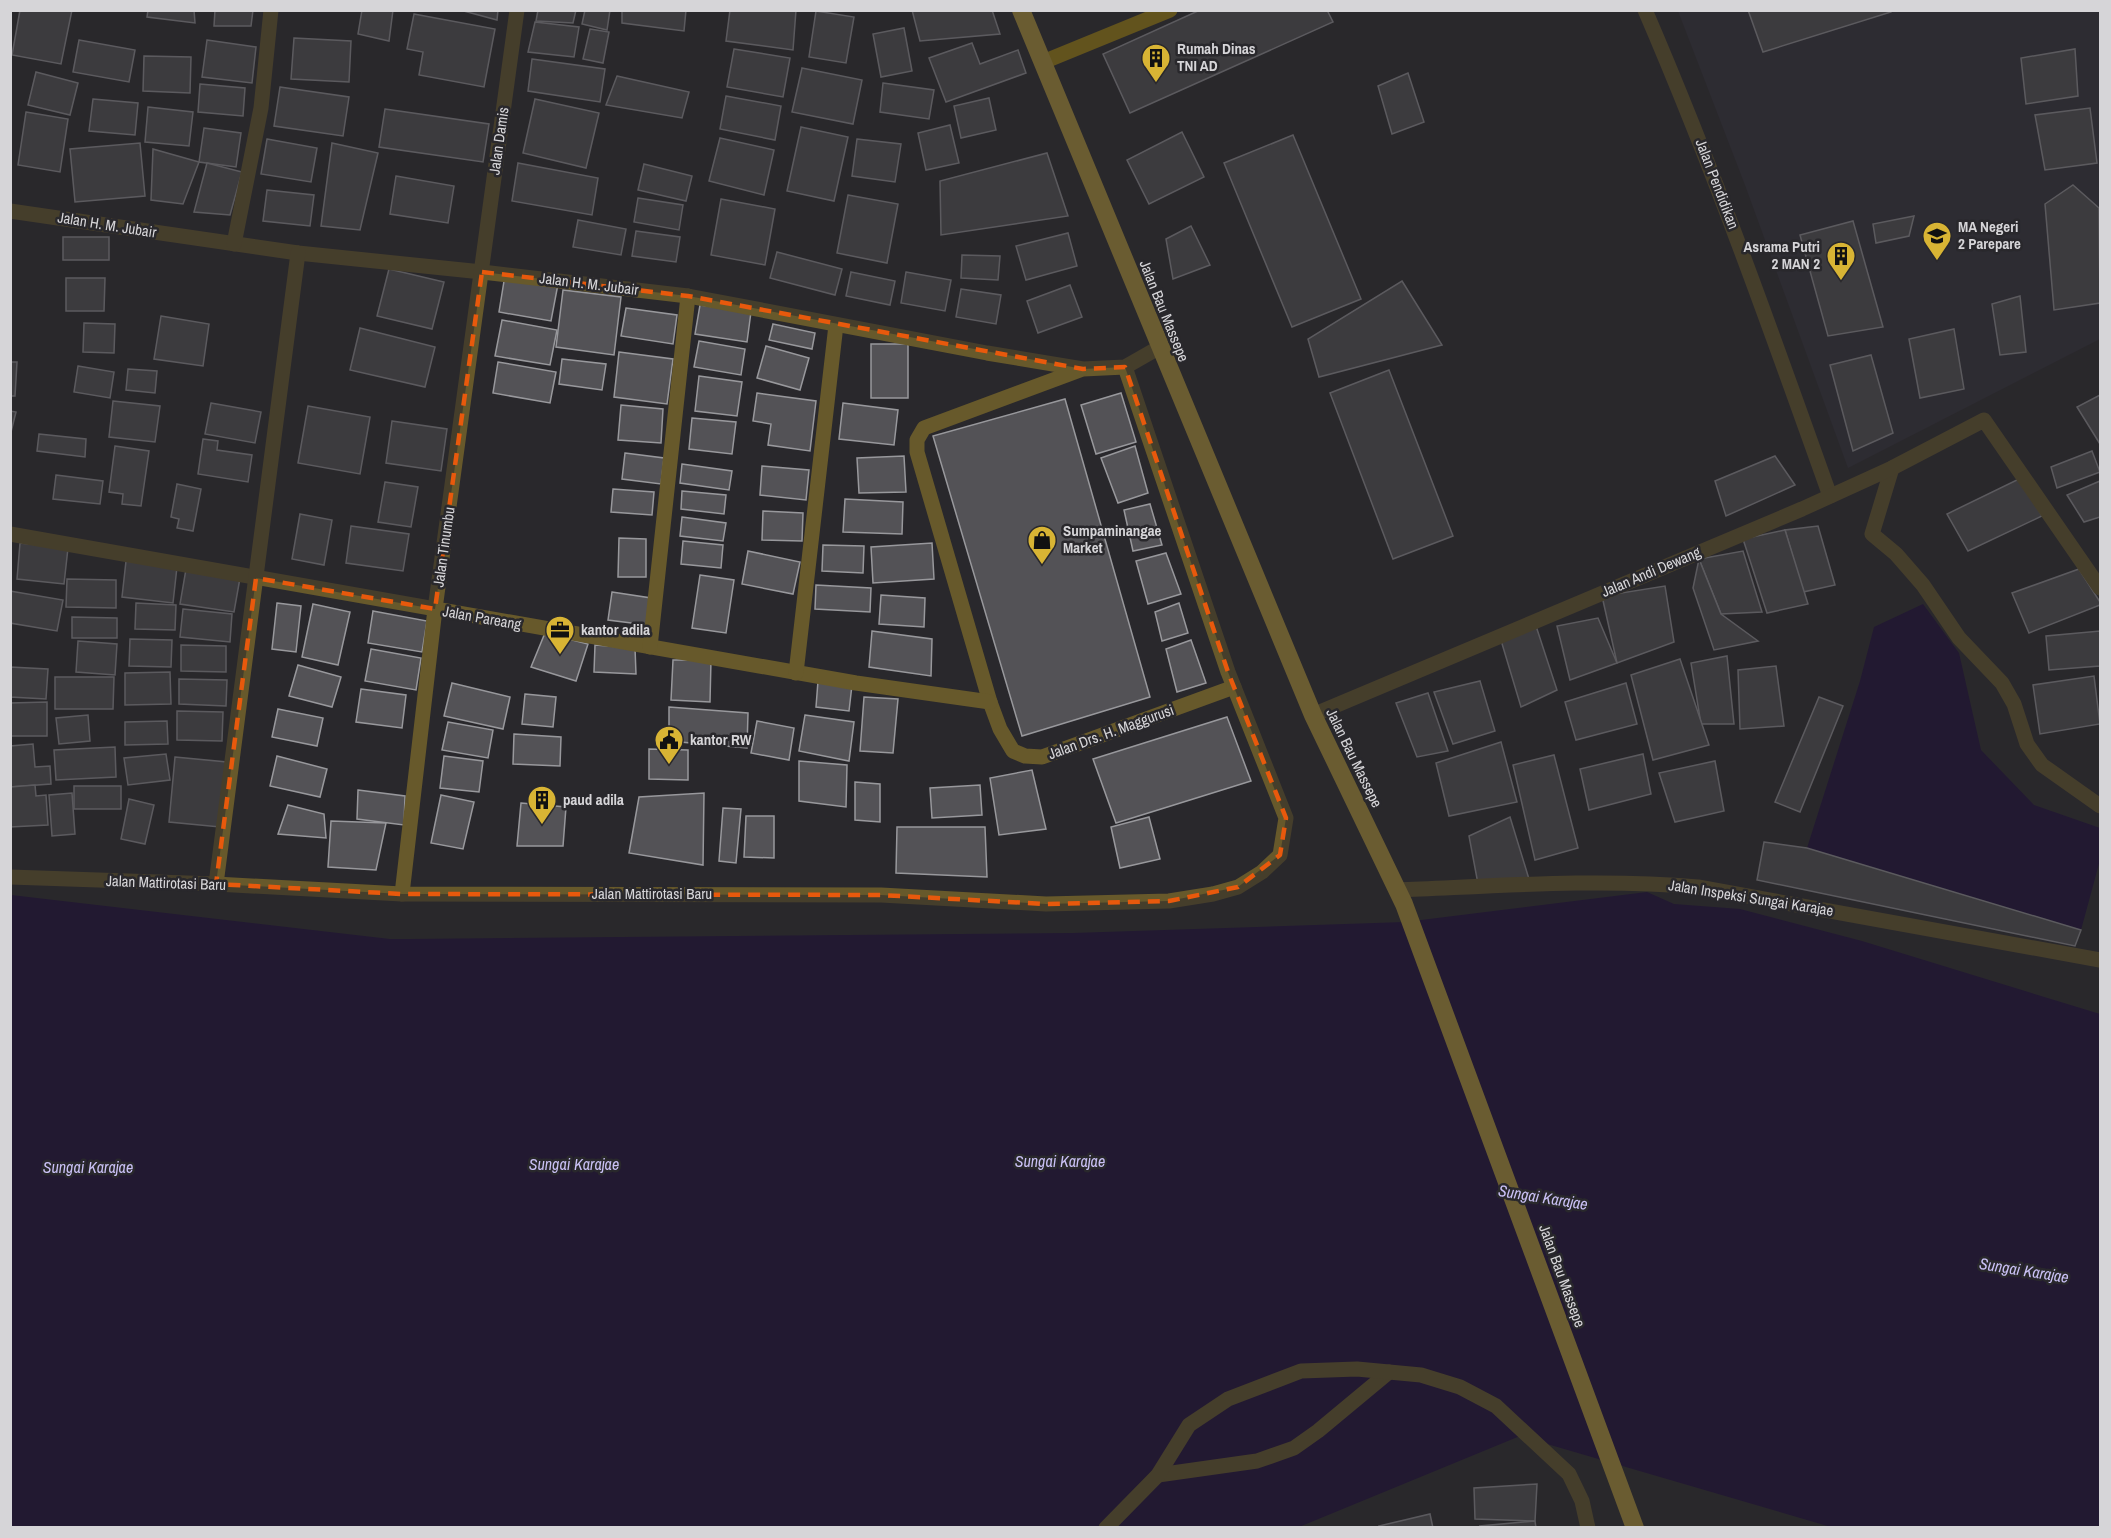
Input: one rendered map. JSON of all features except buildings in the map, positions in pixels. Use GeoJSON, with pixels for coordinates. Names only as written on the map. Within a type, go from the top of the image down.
{"type":"FeatureCollection","features":[{"type":"Feature","properties":{"kind":"highway","name":"Jalan Bau Massepe"},"geometry":{"type":"LineString","coordinates":[[1021,10],[1313,715],[1401,897],[1635,1527]]}},
{"type":"Feature","properties":{"kind":"main road"},"geometry":{"type":"LineString","coordinates":[[1043,62],[1170,10]]}},
{"type":"Feature","properties":{"kind":"street"},"geometry":{"type":"LineString","coordinates":[[234,244],[261,108],[271,10]]}},
{"type":"Feature","properties":{"kind":"street","name":"Jalan Damis"},"geometry":{"type":"LineString","coordinates":[[482,272],[517,10]]}},
{"type":"Feature","properties":{"kind":"street","name":"Jalan Pendidikan"},"geometry":{"type":"LineString","coordinates":[[1645,10],[1684,100],[1744,256],[1830,496]]}},
{"type":"Feature","properties":{"kind":"street","name":"Jalan H. M. Jubair"},"geometry":{"type":"LineString","coordinates":[[10,211],[298,253],[688,296],[975,351],[1083,369],[1125,368],[1160,347]]}},
{"type":"Feature","properties":{"kind":"street"},"geometry":{"type":"LineString","coordinates":[[216,884],[298,253]]}},
{"type":"Feature","properties":{"kind":"street","name":"Jalan Tinumbu"},"geometry":{"type":"LineString","coordinates":[[402,894],[435,609],[482,272]]}},
{"type":"Feature","properties":{"kind":"street"},"geometry":{"type":"LineString","coordinates":[[650,647],[688,296]]}},
{"type":"Feature","properties":{"kind":"street"},"geometry":{"type":"LineString","coordinates":[[796,673],[837,325]]}},
{"type":"Feature","properties":{"kind":"street"},"geometry":{"type":"LineString","coordinates":[[1125,368],[1234,687]]}},
{"type":"Feature","properties":{"kind":"street","name":"Jalan Drs. H. Maggurusi"},"geometry":{"type":"LineString","coordinates":[[1083,369],[924,428],[917,440],[917,452],[990,702],[1000,729],[1014,751],[1025,756],[1042,757],[1234,687]]}},
{"type":"Feature","properties":{"kind":"street","name":"Jalan Andi Dewang"},"geometry":{"type":"LineString","coordinates":[[1313,715],[1830,496],[1892,468],[1984,420],[2100,588]]}},
{"type":"Feature","properties":{"kind":"street"},"geometry":{"type":"LineString","coordinates":[[1892,468],[1872,534],[1896,554],[1923,585],[1959,638],[2002,683],[2014,704],[2027,744],[2042,765],[2100,806]]}},
{"type":"Feature","properties":{"kind":"street","name":"Jalan Pareang"},"geometry":{"type":"LineString","coordinates":[[10,534],[796,673],[990,702]]}},
{"type":"Feature","properties":{"kind":"street","name":"Jalan Mattirotasi Baru"},"geometry":{"type":"LineString","coordinates":[[10,877],[216,884],[402,894],[881,895],[1046,903],[1169,901],[1213,894],[1238,887],[1262,872],[1280,855],[1286,818],[1234,687]]}},
{"type":"Feature","properties":{"kind":"street","name":"Jalan Inspeksi Sungai Karajae"},"geometry":{"type":"LineString","coordinates":[[1401,897],[1599,882],[1698,887],[2100,960]]}},
{"type":"Feature","properties":{"kind":"street"},"geometry":{"type":"LineString","coordinates":[[1106,1527],[1158,1475],[1189,1425],[1228,1399],[1302,1371],[1357,1369],[1421,1375],[1460,1386],[1496,1406],[1569,1474],[1582,1501],[1588,1527]]}},
{"type":"Feature","properties":{"kind":"street"},"geometry":{"type":"LineString","coordinates":[[1158,1475],[1257,1461],[1294,1448],[1389,1372]]}},
{"type":"Feature","properties":{"kind":"highlighted area"},"geometry":{"type":"Polygon","coordinates":[[[482,272],[688,296],[1083,369],[1125,367],[1228,672],[1286,818],[1280,855],[1238,887],[1169,901],[1046,904],[881,895],[402,894],[216,884],[256,578],[435,609],[482,272]]]}},
{"type":"Feature","properties":{"kind":"shaded area","name":"MA Negeri 2 Parepare"},"geometry":{"type":"Polygon","coordinates":[[[1678,11],[2100,11],[2100,339],[1848,468],[1745,185],[1678,11]]]}},
{"type":"Feature","properties":{"kind":"water"},"geometry":{"type":"Polygon","coordinates":[[[1923,604],[1959,653],[1981,750],[2034,805],[2100,828],[2100,860],[2081,930],[1807,848],[1860,681],[1874,627],[1923,604]]]}},
{"type":"Feature","properties":{"kind":"water","name":"Sungai Karajae"},"geometry":{"type":"Polygon","coordinates":[[[1647,892],[1674,904],[1740,909],[1862,941],[2100,1014],[2100,1527],[1831,1527],[1520,1436],[1299,1527],[11,1528],[11,895],[390,939],[410,939],[1073,933],[1405,922],[1647,892]]]}},
{"type":"Feature","properties":{"kind":"place","name":"Rumah Dinas TNI AD"},"geometry":{"type":"Point","coordinates":[1156,84]}},
{"type":"Feature","properties":{"kind":"place","name":"MA Negeri 2 Parepare"},"geometry":{"type":"Point","coordinates":[1937,262]}},
{"type":"Feature","properties":{"kind":"place","name":"Asrama Putri 2 MAN 2"},"geometry":{"type":"Point","coordinates":[1841,282]}},
{"type":"Feature","properties":{"kind":"place","name":"Sumpaminangae Market"},"geometry":{"type":"Point","coordinates":[1042,566]}},
{"type":"Feature","properties":{"kind":"place","name":"kantor adila"},"geometry":{"type":"Point","coordinates":[560,656]}},
{"type":"Feature","properties":{"kind":"place","name":"kantor RW"},"geometry":{"type":"Point","coordinates":[669,766]}},
{"type":"Feature","properties":{"kind":"place","name":"paud adila"},"geometry":{"type":"Point","coordinates":[542,826]}}]}
